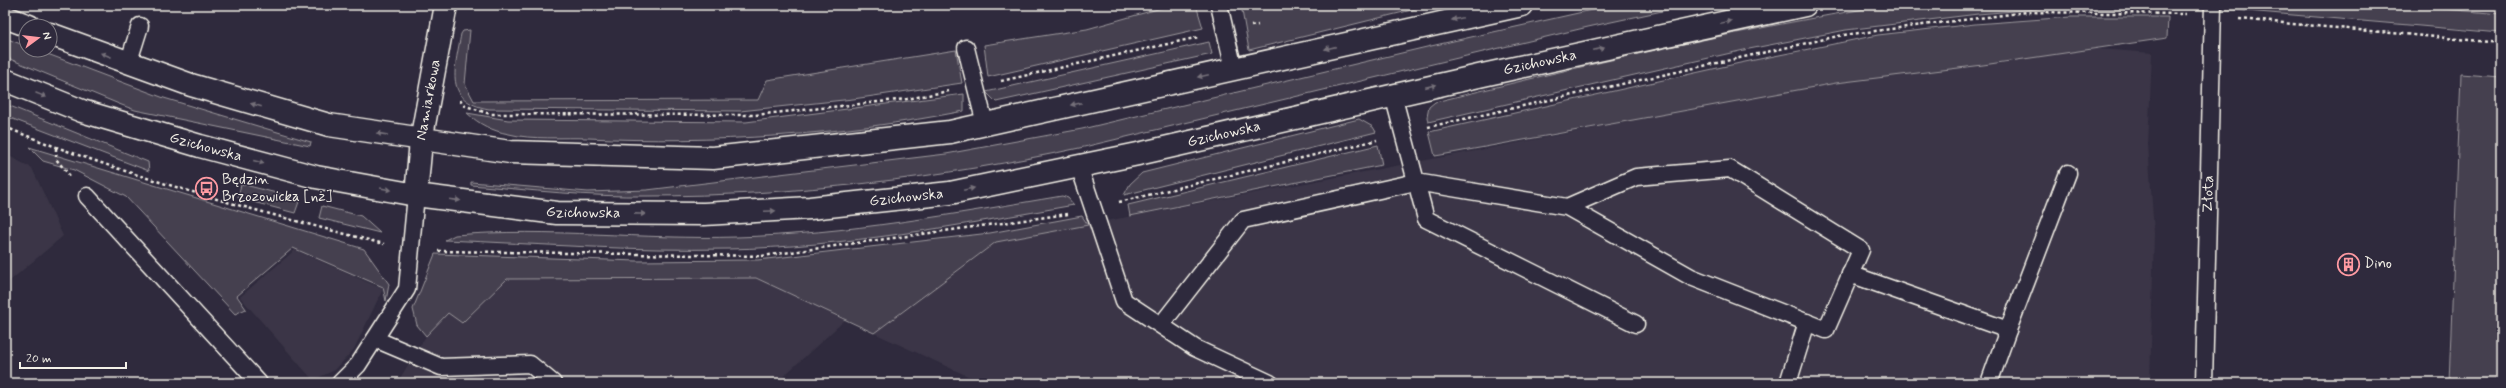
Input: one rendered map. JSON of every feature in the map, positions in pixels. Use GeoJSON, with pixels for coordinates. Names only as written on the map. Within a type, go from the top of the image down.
{"type":"FeatureCollection","features":[{"type":"Feature","properties":{"kind":"street","name":"Namiarkowa"},"geometry":{"type":"LineString","coordinates":[[416,195],[421,141],[446,5]]}},
{"type":"Feature","properties":{"kind":"street"},"geometry":{"type":"LineString","coordinates":[[58,37],[128,64],[254,105],[329,125],[421,141],[510,152],[713,158],[950,132],[1522,5]]}},
{"type":"Feature","properties":{"kind":"street","name":"Gzichowska"},"geometry":{"type":"LineString","coordinates":[[5,80],[82,111],[200,146],[316,177],[416,195],[557,213],[704,214],[810,208],[950,193],[1079,166],[1393,95],[1805,5]]}},
{"type":"Feature","properties":{"kind":"street"},"geometry":{"type":"LineString","coordinates":[[5,17],[18,22]]}},
{"type":"Feature","properties":{"kind":"lane"},"geometry":{"type":"LineString","coordinates":[[1219,5],[1234,69]]}},
{"type":"Feature","properties":{"kind":"lane","name":"Złota"},"geometry":{"type":"LineString","coordinates":[[2204,383],[2213,5]]}},
{"type":"Feature","properties":{"kind":"lane"},"geometry":{"type":"LineString","coordinates":[[128,64],[140,26]]}},
{"type":"Feature","properties":{"kind":"lane"},"geometry":{"type":"LineString","coordinates":[[966,48],[974,86],[985,124]]}},
{"type":"Feature","properties":{"kind":"lane"},"geometry":{"type":"LineString","coordinates":[[1393,95],[1426,219],[1636,324]]}},
{"type":"Feature","properties":{"kind":"lane"},"geometry":{"type":"LineString","coordinates":[[1079,166],[1124,301],[1195,348],[1270,383]]}},
{"type":"Feature","properties":{"kind":"lane"},"geometry":{"type":"LineString","coordinates":[[1161,326],[1242,220],[1416,182],[1567,207],[1691,278],[1826,330],[1861,250],[1730,169],[1636,177],[1567,207]]}},
{"type":"Feature","properties":{"kind":"lane"},"geometry":{"type":"LineString","coordinates":[[1989,383],[2068,173]]}},
{"type":"Feature","properties":{"kind":"lane"},"geometry":{"type":"LineString","coordinates":[[340,383],[358,365],[407,289],[416,195]]}},
{"type":"Feature","properties":{"kind":"lane"},"geometry":{"type":"LineString","coordinates":[[87,196],[259,383]]}},
{"type":"Feature","properties":{"kind":"lane"},"geometry":{"type":"LineString","coordinates":[[1850,274],[2008,330]]}},
{"type":"Feature","properties":{"kind":"lane"},"geometry":{"type":"LineString","coordinates":[[1788,383],[1807,322]]}},
{"type":"Feature","properties":{"kind":"lane"},"geometry":{"type":"LineString","coordinates":[[375,339],[441,367],[530,364],[553,383]]}},
{"type":"Feature","properties":{"kind":"path"},"geometry":{"type":"LineString","coordinates":[[490,114],[755,114],[907,99],[974,86],[1258,24]]}},
{"type":"Feature","properties":{"kind":"path"},"geometry":{"type":"LineString","coordinates":[[5,127],[56,148],[304,224]]}},
{"type":"Feature","properties":{"kind":"path"},"geometry":{"type":"LineString","coordinates":[[56,148],[56,159],[87,196]]}},
{"type":"Feature","properties":{"kind":"shaded area"},"geometry":{"type":"Polygon","coordinates":[[[1172,5],[1196,5],[1203,28],[988,77],[984,45],[1087,29],[1172,5]]]}},
{"type":"Feature","properties":{"kind":"shaded area"},"geometry":{"type":"Polygon","coordinates":[[[1241,5],[1432,5],[1249,50],[1241,5]]]}},
{"type":"Feature","properties":{"kind":"shaded area"},"geometry":{"type":"Polygon","coordinates":[[[1614,5],[1690,5],[1588,27],[1084,147],[976,168],[922,176],[812,189],[703,195],[626,196],[560,193],[471,185],[471,182],[588,192],[647,190],[946,154],[1082,129],[1431,46],[1614,5]]]}},
{"type":"Feature","properties":{"kind":"shaded area"},"geometry":{"type":"Polygon","coordinates":[[[1888,5],[2399,5],[2501,14],[2501,33],[2235,10],[2049,8],[1978,14],[1846,30],[1744,50],[1428,122],[1427,117],[1429,107],[1435,102],[1660,49],[1888,5]]]}},
{"type":"Feature","properties":{"kind":"shaded area"},"geometry":{"type":"Polygon","coordinates":[[[2071,17],[2168,17],[2167,38],[1983,65],[1836,83],[1435,156],[1429,132],[1740,63],[1878,35],[1975,24],[2071,17]]]}},
{"type":"Feature","properties":{"kind":"shaded area"},"geometry":{"type":"Polygon","coordinates":[[[470,30],[465,84],[474,101],[758,100],[767,80],[956,50],[962,83],[853,99],[740,111],[489,109],[474,105],[464,99],[458,91],[455,71],[456,59],[461,34],[463,31],[470,30]]]}},
{"type":"Feature","properties":{"kind":"shaded area"},"geometry":{"type":"Polygon","coordinates":[[[5,38],[18,43],[18,58],[58,58],[164,98],[311,142],[310,146],[135,110],[5,57],[5,38]]]}},
{"type":"Feature","properties":{"kind":"shaded area"},"geometry":{"type":"Polygon","coordinates":[[[1209,42],[1212,54],[996,102],[986,92],[1209,42]]]}},
{"type":"Feature","properties":{"kind":"shaded area"},"geometry":{"type":"Polygon","coordinates":[[[2046,45],[2152,53],[2148,145],[2154,233],[2150,383],[983,383],[874,333],[996,242],[1585,130],[1840,76],[2005,63],[2046,45]]]}},
{"type":"Feature","properties":{"kind":"shaded area"},"geometry":{"type":"Polygon","coordinates":[[[2461,74],[2501,77],[2501,383],[2449,383],[2461,74]]]}},
{"type":"Feature","properties":{"kind":"shaded area"},"geometry":{"type":"Polygon","coordinates":[[[964,94],[964,111],[918,119],[824,132],[777,136],[682,140],[548,138],[518,136],[491,129],[481,124],[467,113],[508,120],[746,122],[964,94]]]}},
{"type":"Feature","properties":{"kind":"shaded area"},"geometry":{"type":"Polygon","coordinates":[[[5,104],[148,162],[149,171],[5,116],[5,104]]]}},
{"type":"Feature","properties":{"kind":"shaded area"},"geometry":{"type":"Polygon","coordinates":[[[1359,119],[1373,127],[1376,132],[1124,195],[1130,184],[1142,173],[1359,119]]]}},
{"type":"Feature","properties":{"kind":"shaded area"},"geometry":{"type":"Polygon","coordinates":[[[1378,145],[1382,165],[1130,216],[1128,205],[1378,145]]]}},
{"type":"Feature","properties":{"kind":"shaded area"},"geometry":{"type":"Polygon","coordinates":[[[29,147],[364,249],[389,284],[386,301],[383,287],[293,248],[237,296],[246,309],[235,314],[126,197],[74,170],[43,161],[29,147]]]}},
{"type":"Feature","properties":{"kind":"shaded area"},"geometry":{"type":"Polygon","coordinates":[[[5,154],[32,168],[63,236],[5,285],[5,154]]]}},
{"type":"Feature","properties":{"kind":"shaded area"},"geometry":{"type":"Polygon","coordinates":[[[241,184],[300,199],[295,213],[238,198],[241,184]]]}},
{"type":"Feature","properties":{"kind":"shaded area"},"geometry":{"type":"Polygon","coordinates":[[[1062,196],[1068,198],[1074,205],[902,234],[815,244],[728,249],[657,249],[445,240],[455,235],[526,232],[666,237],[737,237],[778,235],[819,232],[900,222],[1062,196]]]}},
{"type":"Feature","properties":{"kind":"shaded area"},"geometry":{"type":"Polygon","coordinates":[[[322,206],[361,216],[380,233],[319,218],[322,206]]]}},
{"type":"Feature","properties":{"kind":"shaded area"},"geometry":{"type":"Polygon","coordinates":[[[1082,216],[1088,225],[996,242],[874,333],[756,278],[507,279],[462,323],[448,313],[426,336],[417,325],[413,309],[435,254],[637,261],[758,260],[990,233],[1082,216]]]}},
{"type":"Feature","properties":{"kind":"shaded area"},"geometry":{"type":"Polygon","coordinates":[[[295,250],[383,289],[354,349],[335,370],[313,380],[240,297],[295,250]]]}},
{"type":"Feature","properties":{"kind":"shaded area"},"geometry":{"type":"Polygon","coordinates":[[[756,278],[845,320],[776,383],[397,383],[426,336],[448,313],[462,323],[507,279],[756,278]]]}},
{"type":"Feature","properties":{"kind":"place","name":"Będzin Brzozowicka [nż]"},"geometry":{"type":"Point","coordinates":[207,189]}},
{"type":"Feature","properties":{"kind":"place","name":"Dino"},"geometry":{"type":"Point","coordinates":[2348,264]}}]}
